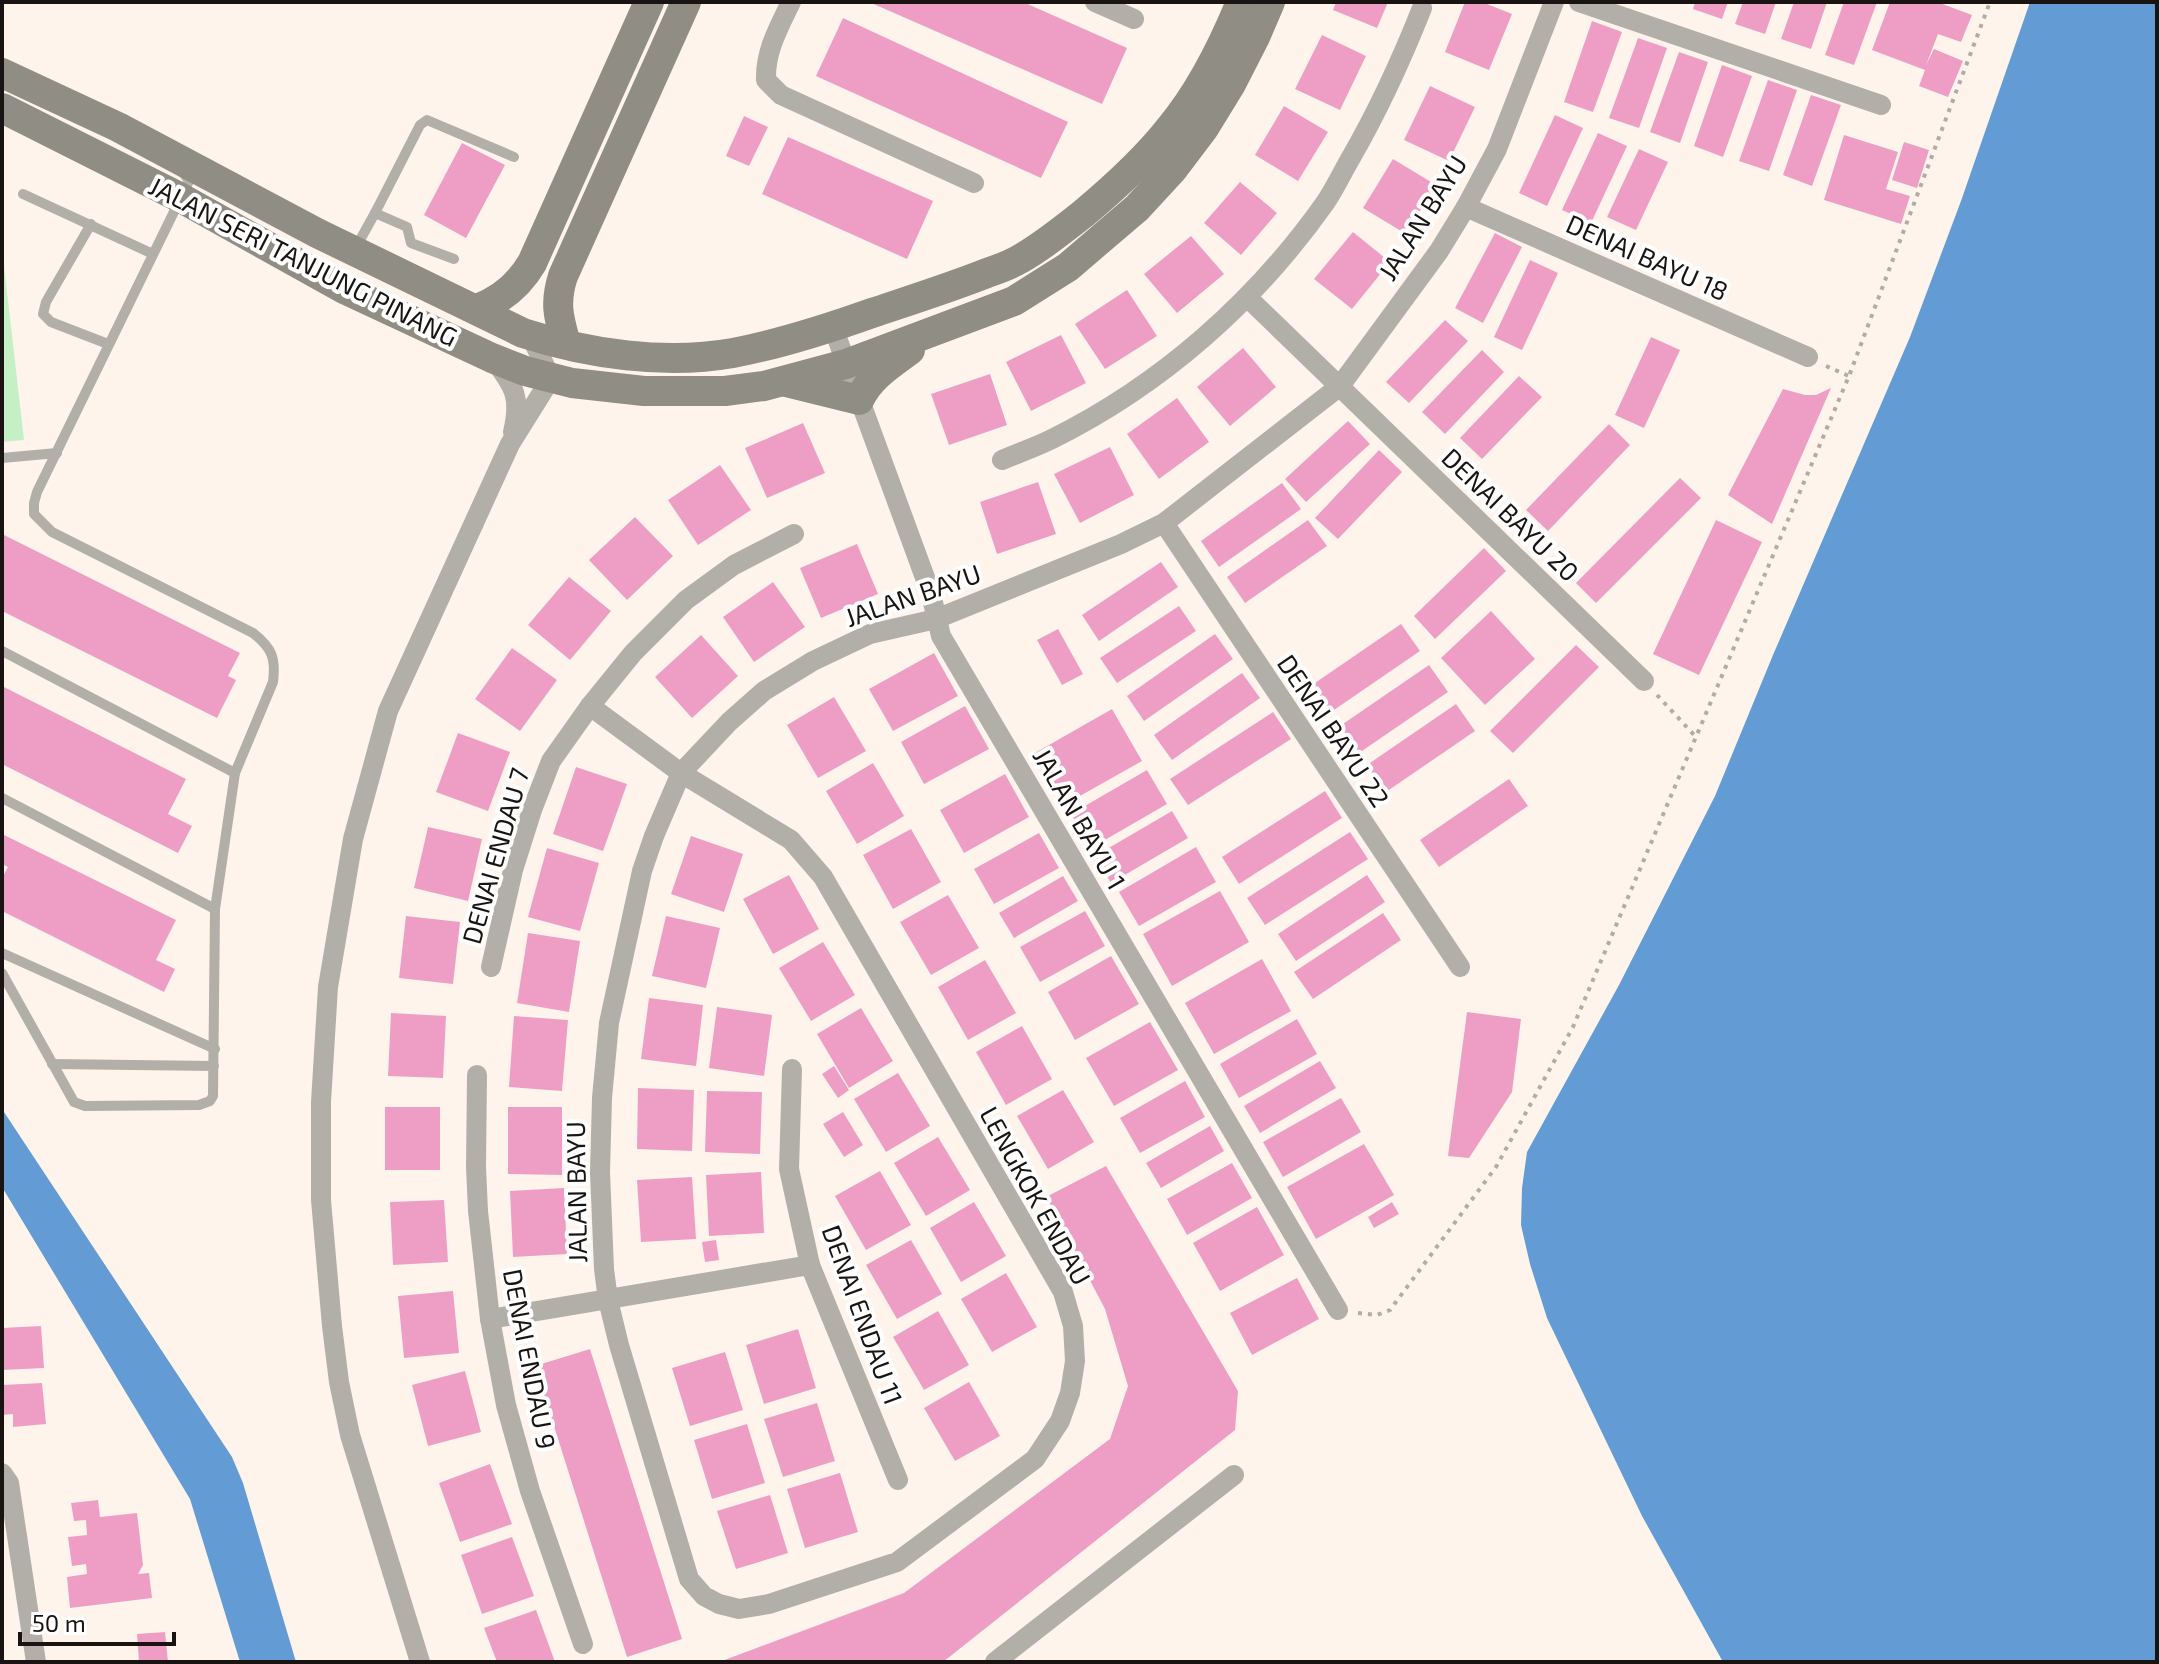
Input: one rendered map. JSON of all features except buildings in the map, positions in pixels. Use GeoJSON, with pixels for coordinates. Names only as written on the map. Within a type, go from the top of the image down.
{"type":"FeatureCollection","features":[{"type":"Feature","properties":{"kind":"main road"},"geometry":{"type":"LineString","coordinates":[[477,309],[513,287],[532,263],[649,2]]}},
{"type":"Feature","properties":{"kind":"main road"},"geometry":{"type":"LineString","coordinates":[[566,344],[557,307],[563,276],[686,2]]}},
{"type":"Feature","properties":{"kind":"main road","name":"JALAN SERI TANJUNG PINANG"},"geometry":{"type":"LineString","coordinates":[[2,73],[118,127],[354,250],[523,333],[635,356],[685,357],[731,353],[833,327],[1019,260],[1105,196],[1172,127],[1204,77],[1241,2]]}},
{"type":"Feature","properties":{"kind":"main road","name":"JALAN SERI TANJUNG PINANG"},"geometry":{"type":"LineString","coordinates":[[2,108],[181,198],[344,289],[492,358],[572,383],[644,391],[725,391],[784,382],[846,364],[1014,301],[1068,267],[1137,208],[1173,169],[1204,128],[1231,84],[1270,2]]}},
{"type":"Feature","properties":{"kind":"main road"},"geometry":{"type":"LineString","coordinates":[[784,382],[859,400],[878,373],[937,331]]}},
{"type":"Feature","properties":{"kind":"street"},"geometry":{"type":"LineString","coordinates":[[791,2],[771,45],[766,66],[766,80],[781,95],[974,183]]}},
{"type":"Feature","properties":{"kind":"street"},"geometry":{"type":"LineString","coordinates":[[1095,2],[1134,19]]}},
{"type":"Feature","properties":{"kind":"street","name":"JALAN BAYU"},"geometry":{"type":"LineString","coordinates":[[689,1579],[608,1300],[600,1172],[602,1098],[609,1023],[642,871],[681,773],[729,722],[764,691],[813,661],[870,634],[936,619],[1121,544],[1164,523],[1340,386],[1439,251],[1466,207],[1497,149],[1554,2]]}},
{"type":"Feature","properties":{"kind":"street"},"geometry":{"type":"LineString","coordinates":[[1579,2],[1881,105]]}},
{"type":"Feature","properties":{"kind":"street"},"geometry":{"type":"LineString","coordinates":[[1002,460],[1052,439],[1126,396],[1190,349],[1248,298],[1325,202],[1373,119],[1403,57],[1422,8]]}},
{"type":"Feature","properties":{"kind":"street","name":"DENAI BAYU 18"},"geometry":{"type":"LineString","coordinates":[[1466,207],[1808,357]]}},
{"type":"Feature","properties":{"kind":"street","name":"DENAI BAYU 20"},"geometry":{"type":"LineString","coordinates":[[1248,298],[1644,681]]}},
{"type":"Feature","properties":{"kind":"street","name":"JALAN BAYU 1"},"geometry":{"type":"LineString","coordinates":[[833,327],[931,594],[941,636],[1338,1310]]}},
{"type":"Feature","properties":{"kind":"street"},"geometry":{"type":"LineString","coordinates":[[420,1662],[350,1435],[339,1382],[321,1200],[321,1102],[328,987],[353,839],[388,711],[510,444],[541,397],[547,377],[540,352],[523,333]]}},
{"type":"Feature","properties":{"kind":"street"},"geometry":{"type":"LineString","coordinates":[[492,358],[513,386],[517,397],[518,412],[510,444]]}},
{"type":"Feature","properties":{"kind":"street","name":"DENAI BAYU 22"},"geometry":{"type":"LineString","coordinates":[[1164,523],[1460,967]]}},
{"type":"Feature","properties":{"kind":"street","name":"DENAI ENDAU 7"},"geometry":{"type":"LineString","coordinates":[[491,967],[513,870],[551,761],[633,653],[686,600],[734,565],[794,534]]}},
{"type":"Feature","properties":{"kind":"street","name":"LENGKOK ENDAU"},"geometry":{"type":"LineString","coordinates":[[590,706],[681,773],[791,840],[823,877],[1063,1292],[1073,1326],[1075,1361],[1070,1393],[1060,1421],[1035,1459],[897,1562],[769,1604],[739,1609],[704,1596],[689,1579]]}},
{"type":"Feature","properties":{"kind":"street","name":"DENAI ENDAU 11"},"geometry":{"type":"LineString","coordinates":[[792,1069],[789,1169],[810,1265],[898,1480]]}},
{"type":"Feature","properties":{"kind":"street","name":"DENAI ENDAU 9"},"geometry":{"type":"LineString","coordinates":[[477,1075],[478,1211],[490,1319],[506,1405],[530,1491],[583,1644]]}},
{"type":"Feature","properties":{"kind":"street"},"geometry":{"type":"LineString","coordinates":[[490,1319],[810,1265]]}},
{"type":"Feature","properties":{"kind":"street"},"geometry":{"type":"LineString","coordinates":[[2,1473],[9,1483],[36,1662]]}},
{"type":"Feature","properties":{"kind":"street"},"geometry":{"type":"LineString","coordinates":[[995,1662],[1234,1475]]}},
{"type":"Feature","properties":{"kind":"lane"},"geometry":{"type":"LineString","coordinates":[[354,250],[420,125],[427,120],[514,157]]}},
{"type":"Feature","properties":{"kind":"lane"},"geometry":{"type":"LineString","coordinates":[[2,973],[71,1098],[79,1105],[205,1104],[213,1096],[215,909],[235,773],[273,682],[275,668],[272,654],[253,633],[52,532],[34,514],[37,492],[189,181],[173,157]]}},
{"type":"Feature","properties":{"kind":"lane"},"geometry":{"type":"LineString","coordinates":[[23,194],[153,254]]}},
{"type":"Feature","properties":{"kind":"lane"},"geometry":{"type":"LineString","coordinates":[[375,213],[407,227],[411,243],[454,259]]}},
{"type":"Feature","properties":{"kind":"lane"},"geometry":{"type":"LineString","coordinates":[[91,224],[46,302],[43,314],[51,322],[108,344]]}},
{"type":"Feature","properties":{"kind":"lane"},"geometry":{"type":"LineString","coordinates":[[2,458],[57,453]]}},
{"type":"Feature","properties":{"kind":"lane"},"geometry":{"type":"LineString","coordinates":[[2,651],[235,773]]}},
{"type":"Feature","properties":{"kind":"lane"},"geometry":{"type":"LineString","coordinates":[[2,798],[215,909]]}},
{"type":"Feature","properties":{"kind":"lane"},"geometry":{"type":"LineString","coordinates":[[2,953],[215,1049]]}},
{"type":"Feature","properties":{"kind":"lane"},"geometry":{"type":"LineString","coordinates":[[52,1064],[214,1066]]}},
{"type":"Feature","properties":{"kind":"path"},"geometry":{"type":"LineString","coordinates":[[1338,1310],[1377,1315],[1390,1310],[1496,1167],[1573,1027],[1849,376],[1990,2]]}},
{"type":"Feature","properties":{"kind":"path"},"geometry":{"type":"LineString","coordinates":[[1808,357],[1849,376]]}},
{"type":"Feature","properties":{"kind":"path"},"geometry":{"type":"LineString","coordinates":[[1644,681],[1696,737]]}},
{"type":"Feature","properties":{"kind":"green space"},"geometry":{"type":"Polygon","coordinates":[[[2,248],[24,440],[2,442],[2,248]]]}},
{"type":"Feature","properties":{"kind":"water"},"geometry":{"type":"Polygon","coordinates":[[[2030,2],[2157,2],[2157,1662],[1723,1662],[1642,1516],[1547,1318],[1521,1225],[1527,1152],[1619,985],[1715,796],[1910,337],[2030,2]]]}},
{"type":"Feature","properties":{"kind":"water"},"geometry":{"type":"Polygon","coordinates":[[[2,1109],[232,1457],[243,1483],[296,1662],[240,1662],[190,1499],[2,1187],[2,1109]]]}}]}
